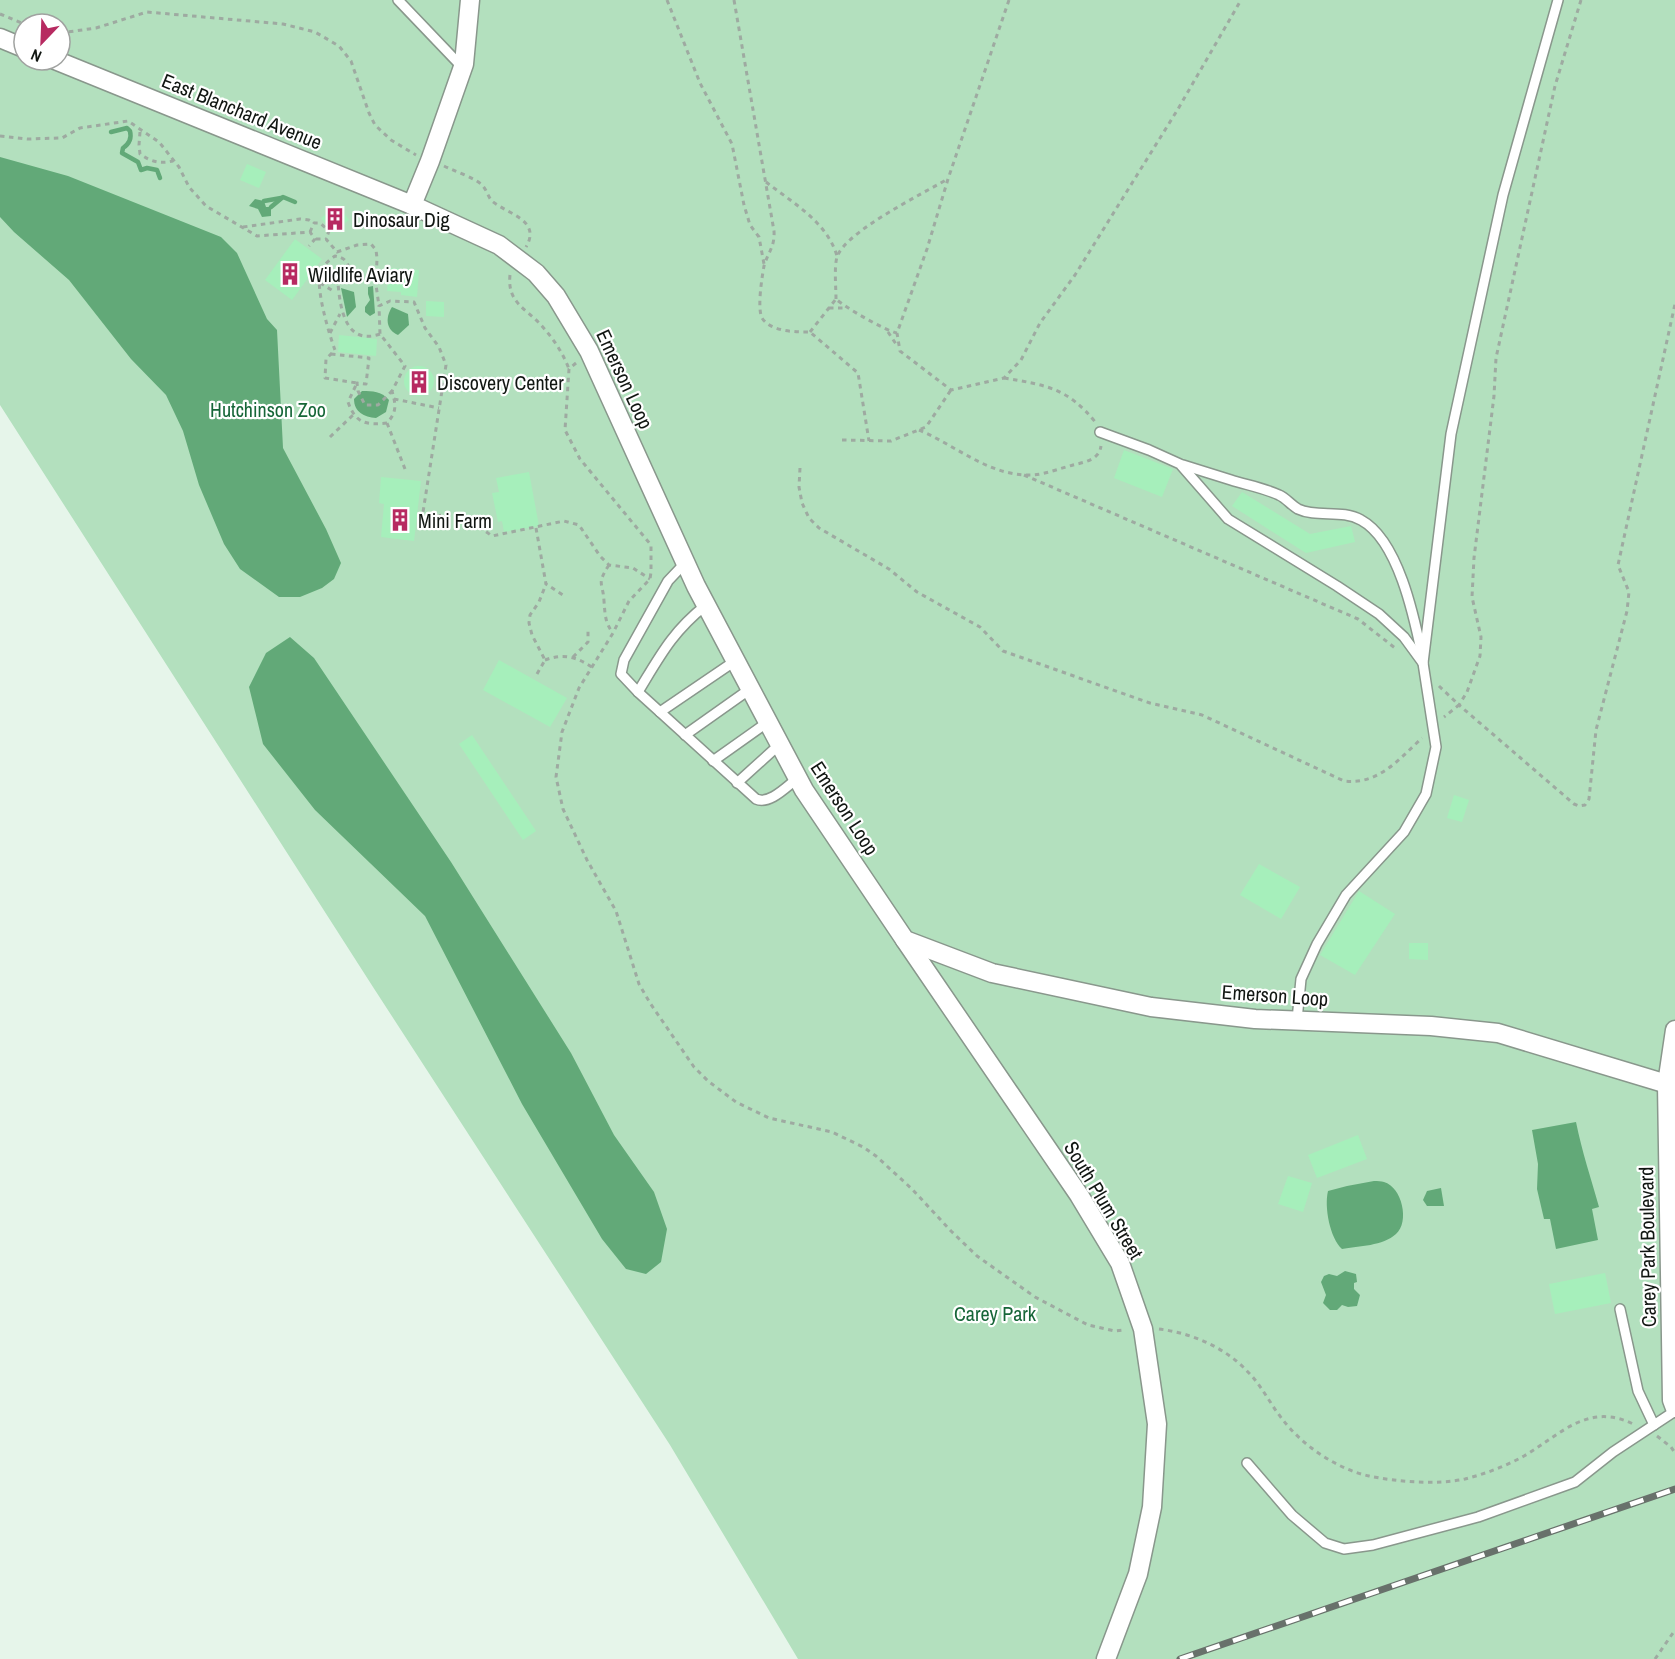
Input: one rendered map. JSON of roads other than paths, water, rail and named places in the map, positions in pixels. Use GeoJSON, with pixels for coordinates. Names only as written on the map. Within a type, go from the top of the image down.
{"type":"FeatureCollection","features":[{"type":"Feature","properties":{"kind":"street"},"geometry":{"type":"LineString","coordinates":[[412,205],[463,68],[470,0]]}},
{"type":"Feature","properties":{"kind":"street","name":"East Blanchard Avenue"},"geometry":{"type":"LineString","coordinates":[[72,67],[412,205]]}},
{"type":"Feature","properties":{"kind":"street","name":"Emerson Loop"},"geometry":{"type":"LineString","coordinates":[[412,205],[477,234],[519,259],[536,273],[556,296],[589,351],[685,563],[798,778],[905,940],[992,973],[1151,1007],[1255,1019],[1431,1026],[1498,1033],[1667,1084]]}},
{"type":"Feature","properties":{"kind":"street","name":"South Plum Street"},"geometry":{"type":"LineString","coordinates":[[905,940],[1079,1195],[1120,1263],[1143,1329],[1157,1424],[1152,1507],[1137,1574],[1106,1659]]}},
{"type":"Feature","properties":{"kind":"street"},"geometry":{"type":"LineString","coordinates":[[1667,1084],[1675,1030]]}},
{"type":"Feature","properties":{"kind":"street","name":"Carey Park Boulevard"},"geometry":{"type":"LineString","coordinates":[[1667,1084],[1672,1400],[1675,1410]]}},
{"type":"Feature","properties":{"kind":"lane"},"geometry":{"type":"LineString","coordinates":[[398,0],[463,68]]}},
{"type":"Feature","properties":{"kind":"lane"},"geometry":{"type":"LineString","coordinates":[[1423,663],[1450,434],[1503,195],[1558,0]]}},
{"type":"Feature","properties":{"kind":"lane"},"geometry":{"type":"LineString","coordinates":[[1100,432],[1180,464],[1282,496],[1297,508],[1313,513],[1359,519],[1376,531],[1390,553],[1403,584],[1417,630],[1436,747],[1426,794],[1404,832],[1346,895],[1317,944],[1300,979],[1297,1020]]}},
{"type":"Feature","properties":{"kind":"lane"},"geometry":{"type":"LineString","coordinates":[[1180,464],[1228,519],[1378,614],[1404,638],[1423,663]]}},
{"type":"Feature","properties":{"kind":"lane"},"geometry":{"type":"LineString","coordinates":[[685,563],[668,581],[624,660],[621,674],[756,800],[761,802],[767,800],[798,778]]}},
{"type":"Feature","properties":{"kind":"lane"},"geometry":{"type":"LineString","coordinates":[[638,692],[671,637],[706,605]]}},
{"type":"Feature","properties":{"kind":"lane"},"geometry":{"type":"LineString","coordinates":[[660,712],[735,661]]}},
{"type":"Feature","properties":{"kind":"lane"},"geometry":{"type":"LineString","coordinates":[[685,735],[750,689]]}},
{"type":"Feature","properties":{"kind":"lane"},"geometry":{"type":"LineString","coordinates":[[713,761],[768,722]]}},
{"type":"Feature","properties":{"kind":"lane"},"geometry":{"type":"LineString","coordinates":[[737,783],[780,744]]}},
{"type":"Feature","properties":{"kind":"lane"},"geometry":{"type":"LineString","coordinates":[[1620,1309],[1638,1391],[1654,1425]]}},
{"type":"Feature","properties":{"kind":"lane"},"geometry":{"type":"LineString","coordinates":[[1247,1463],[1292,1515],[1324,1543],[1344,1549],[1373,1545],[1478,1517],[1575,1482],[1613,1452],[1675,1410]]}},
{"type":"Feature","properties":{"kind":"waterway"},"geometry":{"type":"LineString","coordinates":[[111,132],[127,128],[130,131],[130,139],[122,153],[138,162],[141,170],[147,168],[157,170],[160,178]]}},
{"type":"Feature","properties":{"kind":"waterway"},"geometry":{"type":"LineString","coordinates":[[271,207],[283,197],[295,202]]}},
{"type":"Feature","properties":{"kind":"waterway"},"geometry":{"type":"LineString","coordinates":[[264,201],[281,198]]}},
{"type":"Feature","properties":{"kind":"railway"},"geometry":{"type":"LineString","coordinates":[[1180,1659],[1675,1489]]}},
{"type":"Feature","properties":{"kind":"place","name":"Dinosaur Dig"},"geometry":{"type":"Point","coordinates":[335,219]}},
{"type":"Feature","properties":{"kind":"place","name":"Wildlife Aviary"},"geometry":{"type":"Point","coordinates":[290,274]}},
{"type":"Feature","properties":{"kind":"place","name":"Discovery Center"},"geometry":{"type":"Point","coordinates":[419,382]}},
{"type":"Feature","properties":{"kind":"place","name":"Mini Farm"},"geometry":{"type":"Point","coordinates":[400,520]}},
{"type":"Feature","properties":{"kind":"park label","name":"Hutchinson Zoo"},"geometry":{"type":"Point","coordinates":[268,409]}},
{"type":"Feature","properties":{"kind":"park label","name":"Carey Park"},"geometry":{"type":"Point","coordinates":[995,1313]}}]}
